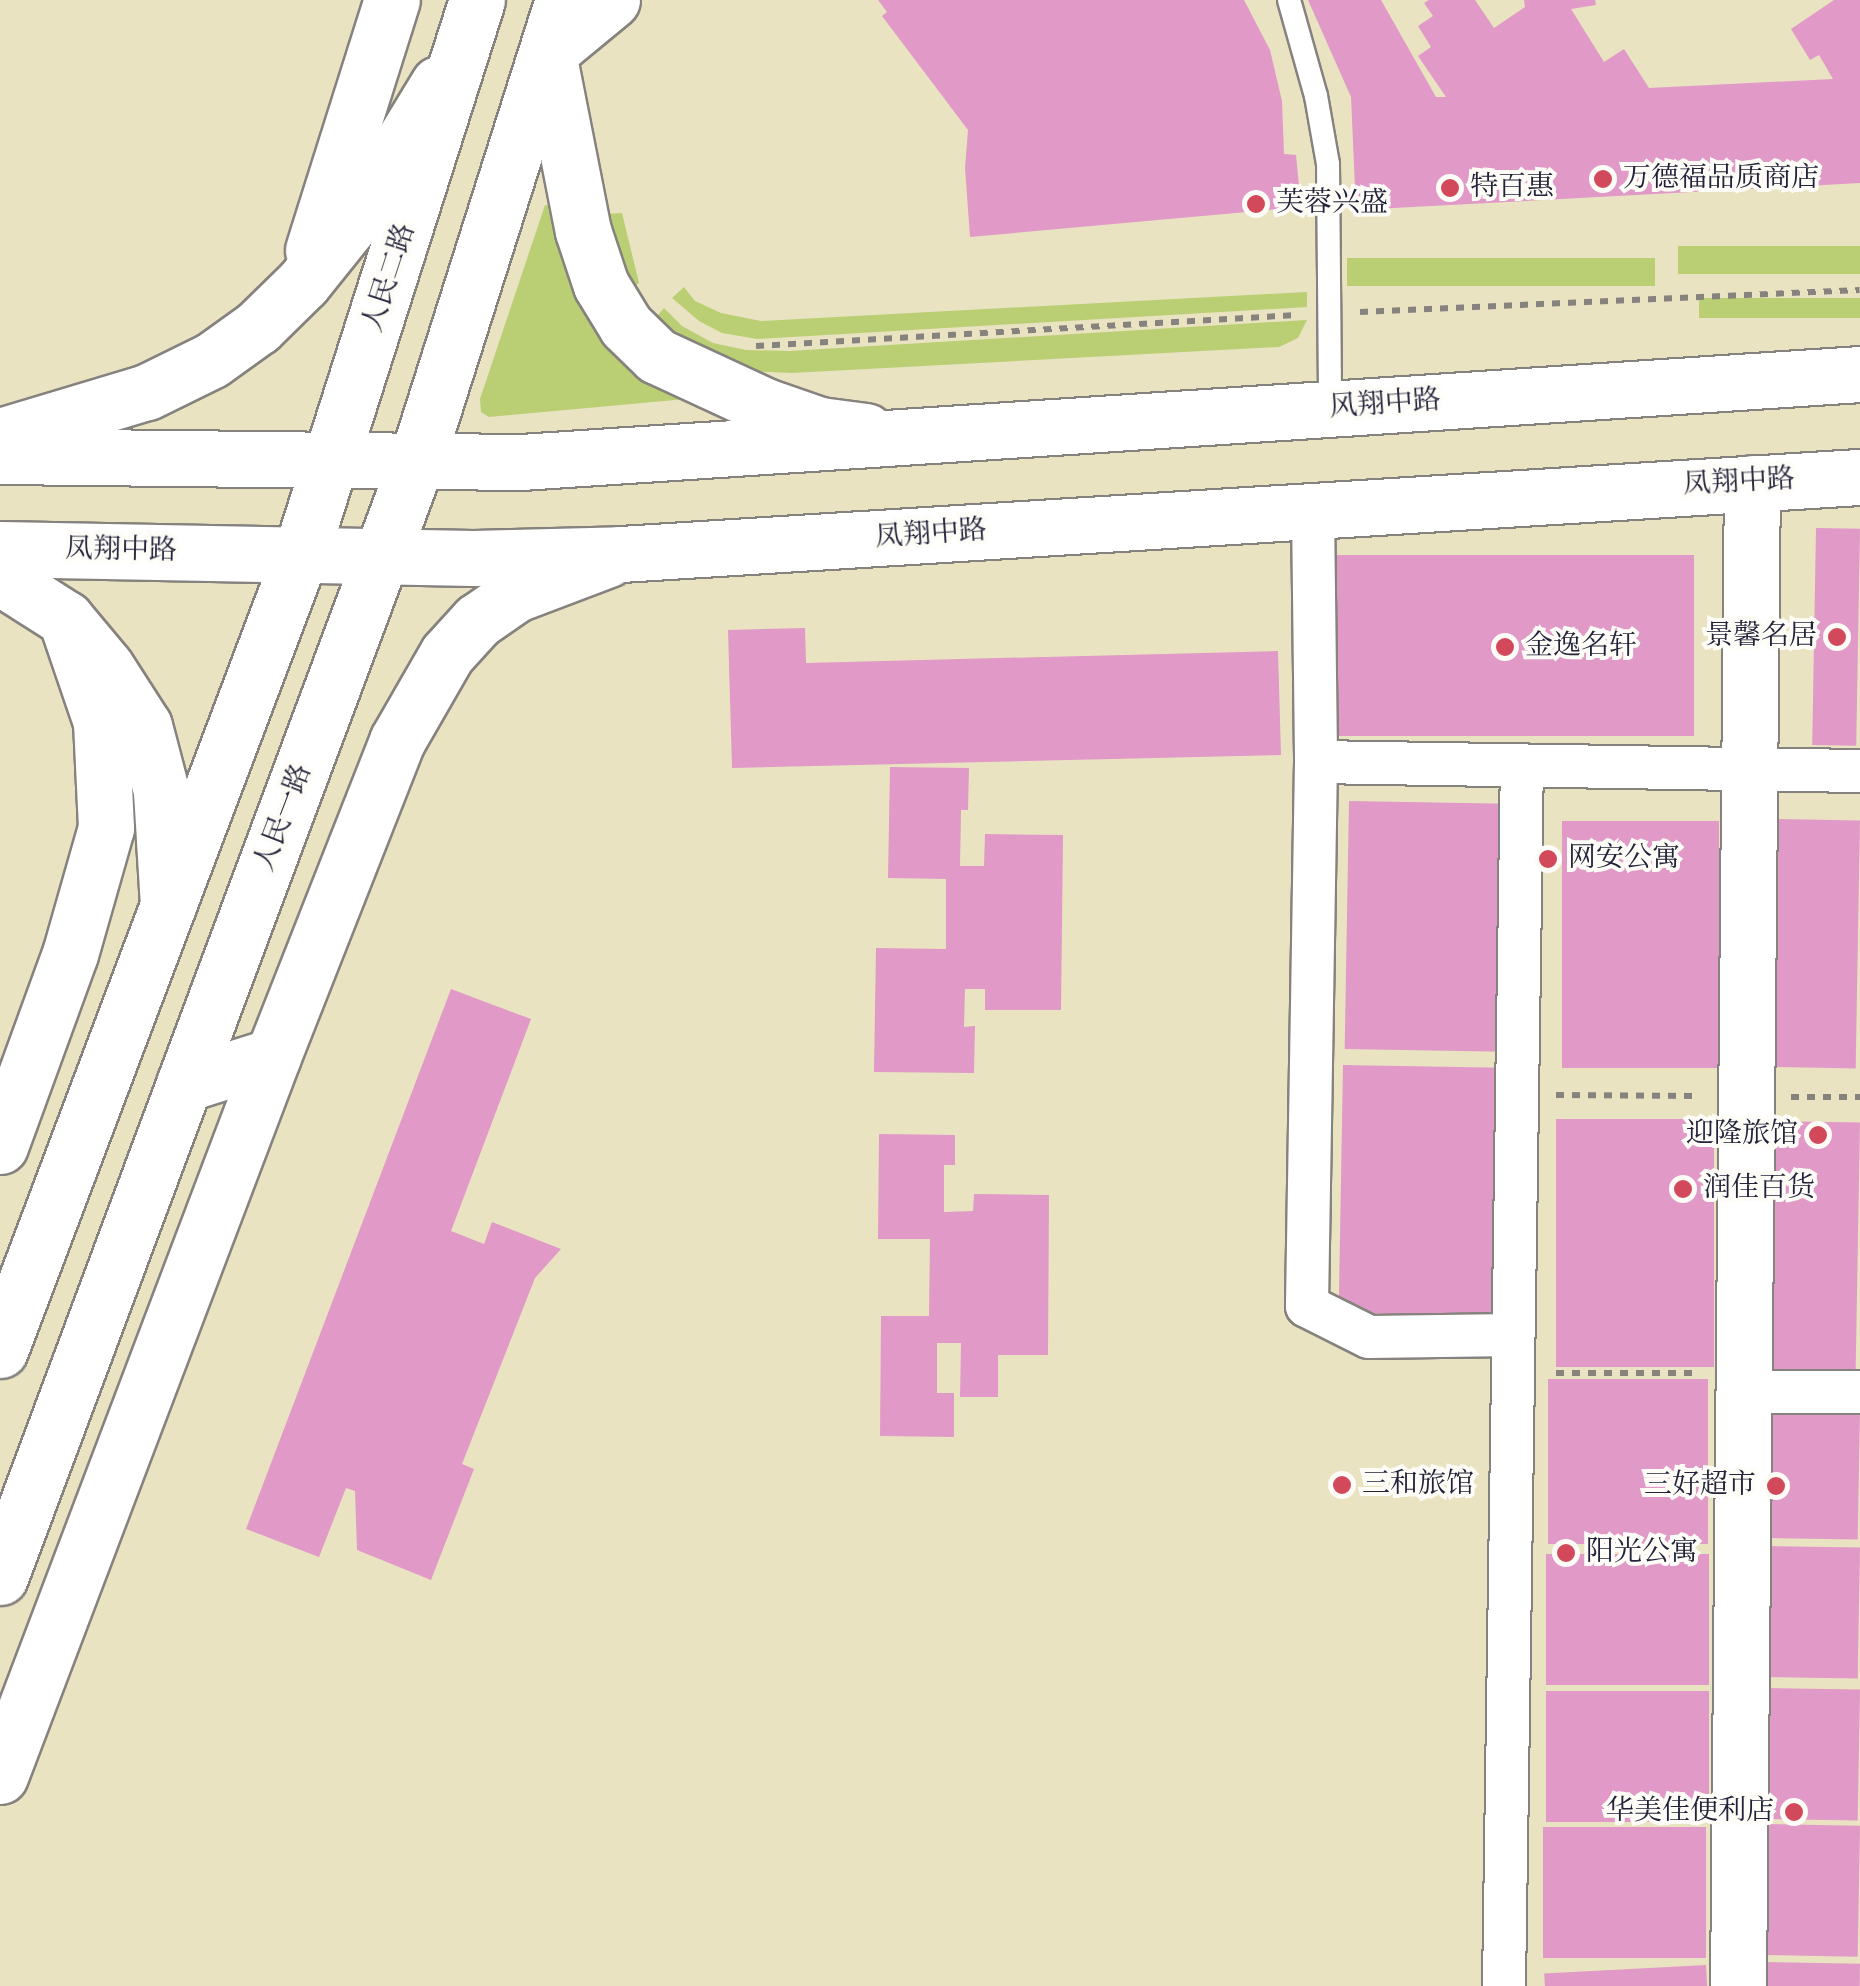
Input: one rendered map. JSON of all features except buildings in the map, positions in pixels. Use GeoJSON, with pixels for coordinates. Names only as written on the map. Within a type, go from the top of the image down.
{"type":"FeatureCollection","features":[{"type":"Feature","properties":{"kind":"main road"},"geometry":{"type":"LineString","coordinates":[[303,283],[392,0]]}},
{"type":"Feature","properties":{"kind":"main road"},"geometry":{"type":"LineString","coordinates":[[563,0],[548,53],[582,231],[601,285],[626,326],[657,356],[766,406],[820,426],[910,437]]}},
{"type":"Feature","properties":{"kind":"main road"},"geometry":{"type":"LineString","coordinates":[[548,53],[612,0]]}},
{"type":"Feature","properties":{"kind":"main road"},"geometry":{"type":"LineString","coordinates":[[0,436],[147,392],[212,360],[258,327],[303,283],[360,212],[413,130],[473,14]]}},
{"type":"Feature","properties":{"kind":"main road","name":"人民二路"},"geometry":{"type":"LineString","coordinates":[[300,556],[473,14]]}},
{"type":"Feature","properties":{"kind":"main road","name":"人民一路"},"geometry":{"type":"LineString","coordinates":[[0,1576],[416,463],[548,53]]}},
{"type":"Feature","properties":{"kind":"main road","name":"风翔中路"},"geometry":{"type":"LineString","coordinates":[[910,437],[1860,374]]}},
{"type":"Feature","properties":{"kind":"main road"},"geometry":{"type":"LineString","coordinates":[[0,456],[332,463],[522,462],[910,437]]}},
{"type":"Feature","properties":{"kind":"main road","name":"凤翔中路"},"geometry":{"type":"LineString","coordinates":[[0,549],[382,557],[621,554],[1860,477]]}},
{"type":"Feature","properties":{"kind":"main road"},"geometry":{"type":"LineString","coordinates":[[1738,1986],[1752,482]]}},
{"type":"Feature","properties":{"kind":"main road"},"geometry":{"type":"LineString","coordinates":[[0,1776],[273,1056],[398,740],[447,654],[477,621],[516,594],[621,554]]}},
{"type":"Feature","properties":{"kind":"main road"},"geometry":{"type":"LineString","coordinates":[[0,1350],[300,556]]}},
{"type":"Feature","properties":{"kind":"main road"},"geometry":{"type":"LineString","coordinates":[[0,578],[66,618],[106,667],[144,726],[160,791],[168,905]]}},
{"type":"Feature","properties":{"kind":"main road"},"geometry":{"type":"LineString","coordinates":[[0,1146],[70,954],[106,828],[101,722],[66,618]]}},
{"type":"Feature","properties":{"kind":"main road"},"geometry":{"type":"LineString","coordinates":[[184,1084],[273,1056]]}},
{"type":"Feature","properties":{"kind":"street"},"geometry":{"type":"LineString","coordinates":[[1313,510],[1316,762],[1307,1306],[1369,1337],[1513,1354]]}},
{"type":"Feature","properties":{"kind":"street"},"geometry":{"type":"LineString","coordinates":[[1316,762],[1860,771]]}},
{"type":"Feature","properties":{"kind":"street"},"geometry":{"type":"LineString","coordinates":[[1504,1986],[1522,765]]}},
{"type":"Feature","properties":{"kind":"street"},"geometry":{"type":"LineString","coordinates":[[1744,1382],[1860,1392]]}},
{"type":"Feature","properties":{"kind":"lane"},"geometry":{"type":"LineString","coordinates":[[1298,6],[1328,164],[1330,409]]}},
{"type":"Feature","properties":{"kind":"path"},"geometry":{"type":"LineString","coordinates":[[753,346],[1329,313],[1860,290]]}},
{"type":"Feature","properties":{"kind":"path"},"geometry":{"type":"LineString","coordinates":[[1516,1095],[1860,1097]]}},
{"type":"Feature","properties":{"kind":"path"},"geometry":{"type":"LineString","coordinates":[[1513,1354],[1744,1382]]}},
{"type":"Feature","properties":{"kind":"green space"},"geometry":{"type":"Polygon","coordinates":[[[545,205],[554,205],[686,399],[489,417],[481,412],[480,399],[545,205]]]}},
{"type":"Feature","properties":{"kind":"green space"},"geometry":{"type":"Polygon","coordinates":[[[622,213],[639,283],[624,295],[605,214],[622,213]]]}},
{"type":"Feature","properties":{"kind":"green space"},"geometry":{"type":"Polygon","coordinates":[[[1678,246],[1860,246],[1860,274],[1678,274],[1678,246]]]}},
{"type":"Feature","properties":{"kind":"green space"},"geometry":{"type":"Polygon","coordinates":[[[1347,258],[1655,258],[1655,286],[1347,286],[1347,258]]]}},
{"type":"Feature","properties":{"kind":"green space"},"geometry":{"type":"Polygon","coordinates":[[[684,287],[695,301],[721,313],[761,321],[1307,292],[1307,307],[757,339],[722,333],[699,321],[672,298],[684,287]]]}},
{"type":"Feature","properties":{"kind":"green space"},"geometry":{"type":"Polygon","coordinates":[[[1699,298],[1860,298],[1860,318],[1699,318],[1699,298]]]}},
{"type":"Feature","properties":{"kind":"green space"},"geometry":{"type":"Polygon","coordinates":[[[664,308],[682,326],[713,343],[746,350],[789,351],[1307,320],[1298,338],[1279,347],[791,373],[746,371],[651,323],[664,308]]]}},
{"type":"Feature","properties":{"kind":"place","name":"万德福品质商店"},"geometry":{"type":"Point","coordinates":[1603,179]}},
{"type":"Feature","properties":{"kind":"place","name":"特百惠"},"geometry":{"type":"Point","coordinates":[1450,188]}},
{"type":"Feature","properties":{"kind":"place","name":"芙蓉兴盛"},"geometry":{"type":"Point","coordinates":[1256,204]}},
{"type":"Feature","properties":{"kind":"place","name":"景馨名居"},"geometry":{"type":"Point","coordinates":[1837,637]}},
{"type":"Feature","properties":{"kind":"place","name":"金逸名轩"},"geometry":{"type":"Point","coordinates":[1505,647]}},
{"type":"Feature","properties":{"kind":"place","name":"网安公寓"},"geometry":{"type":"Point","coordinates":[1548,859]}},
{"type":"Feature","properties":{"kind":"place","name":"迎隆旅馆"},"geometry":{"type":"Point","coordinates":[1818,1135]}},
{"type":"Feature","properties":{"kind":"place","name":"润佳百货"},"geometry":{"type":"Point","coordinates":[1683,1189]}},
{"type":"Feature","properties":{"kind":"place","name":"三和旅馆"},"geometry":{"type":"Point","coordinates":[1342,1485]}},
{"type":"Feature","properties":{"kind":"place","name":"三好超市"},"geometry":{"type":"Point","coordinates":[1776,1486]}},
{"type":"Feature","properties":{"kind":"place","name":"阳光公寓"},"geometry":{"type":"Point","coordinates":[1566,1553]}},
{"type":"Feature","properties":{"kind":"place","name":"华美佳便利店"},"geometry":{"type":"Point","coordinates":[1794,1812]}}]}
